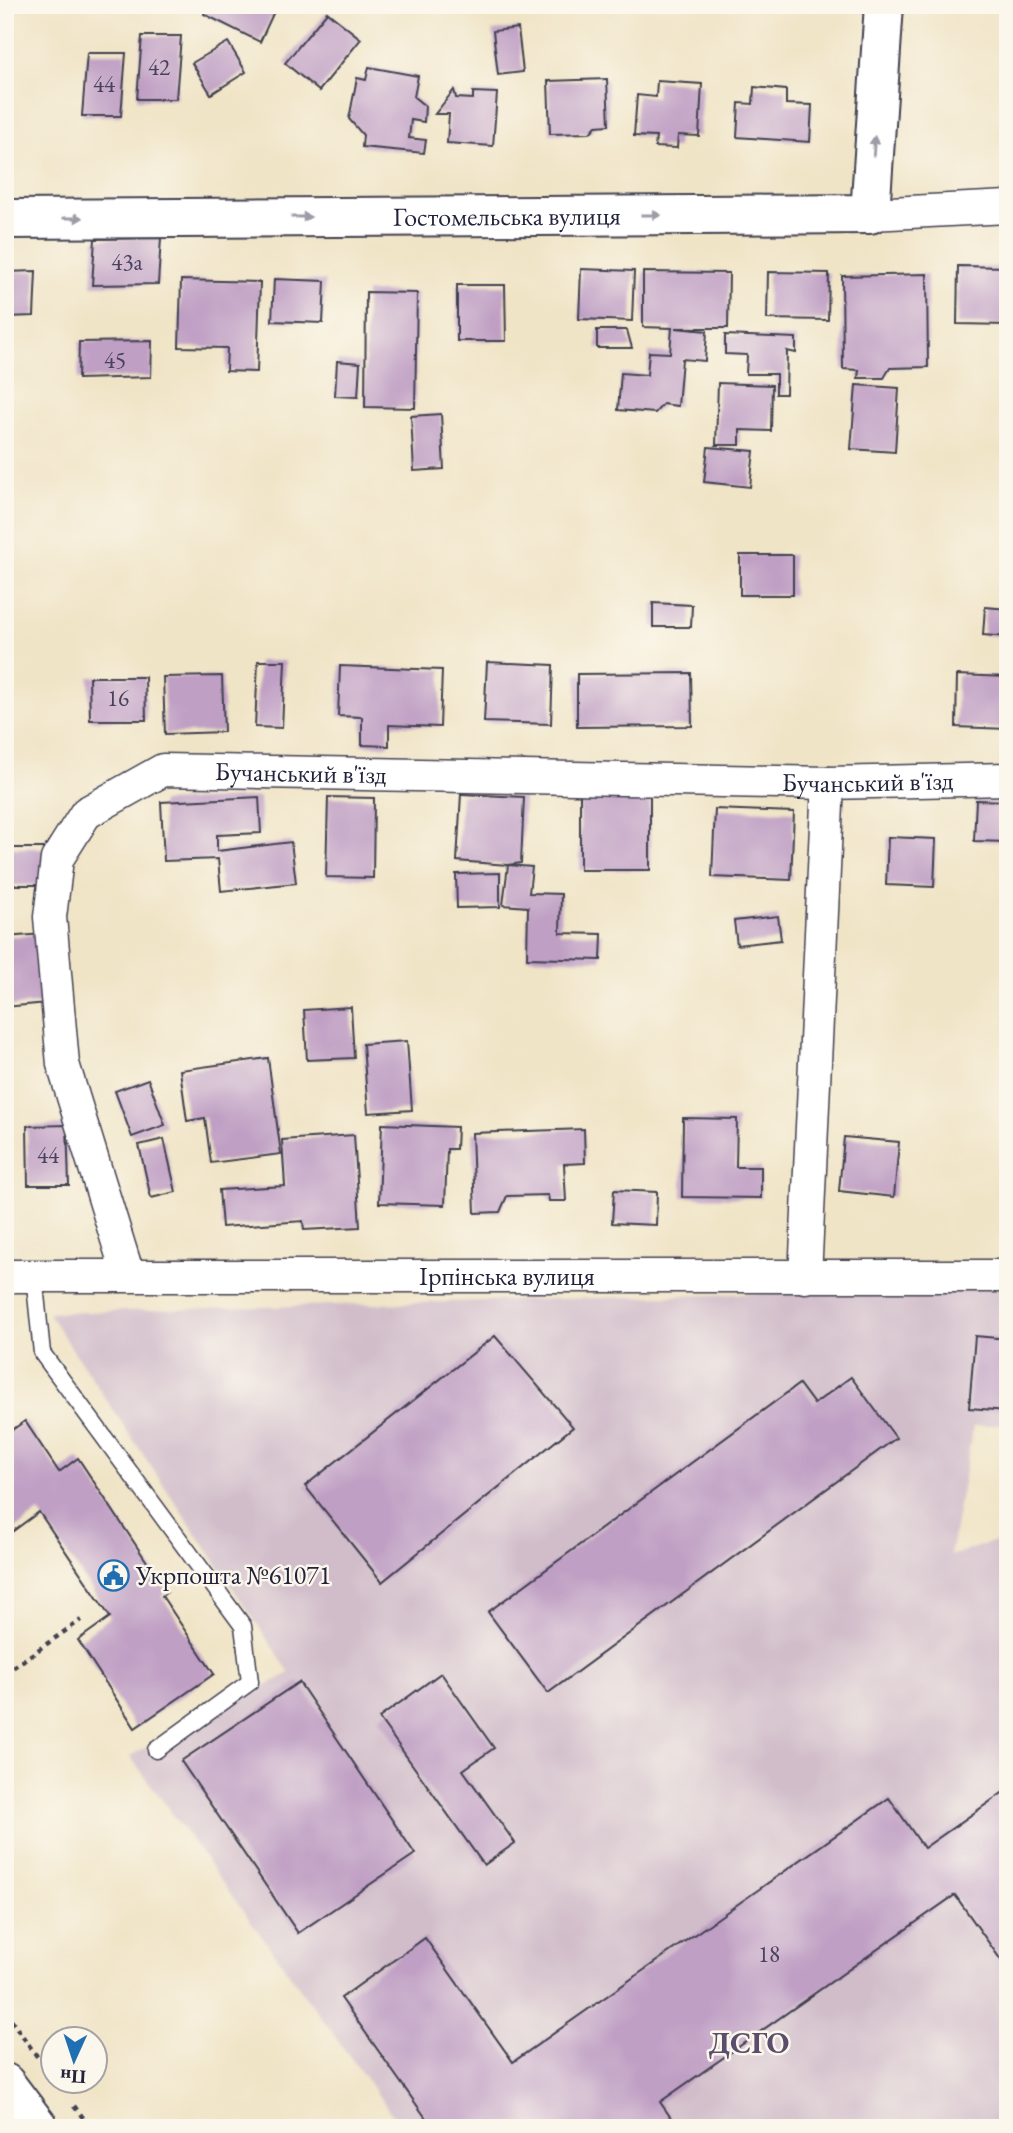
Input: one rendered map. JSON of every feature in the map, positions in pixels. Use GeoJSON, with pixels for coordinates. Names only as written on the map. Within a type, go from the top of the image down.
{"type":"FeatureCollection","features":[{"type":"Feature","properties":{"kind":"main road"},"geometry":{"type":"LineString","coordinates":[[870,214],[884,5]]}},
{"type":"Feature","properties":{"kind":"main road","name":"Гостомельська вулиця"},"geometry":{"type":"LineString","coordinates":[[5,219],[870,214]]}},
{"type":"Feature","properties":{"kind":"main road"},"geometry":{"type":"LineString","coordinates":[[5,2082],[39,2128]]}},
{"type":"Feature","properties":{"kind":"street","name":"Гостомельська вулиця"},"geometry":{"type":"LineString","coordinates":[[870,214],[1008,207]]}},
{"type":"Feature","properties":{"kind":"street","name":"Бучанський в'їзд"},"geometry":{"type":"LineString","coordinates":[[128,1275],[62,1064],[50,918],[57,859],[86,813],[163,770],[828,783],[1008,779]]}},
{"type":"Feature","properties":{"kind":"street"},"geometry":{"type":"LineString","coordinates":[[805,1278],[828,783]]}},
{"type":"Feature","properties":{"kind":"street","name":"Ірпінська вулиця"},"geometry":{"type":"LineString","coordinates":[[20,1275],[805,1278],[1008,1276]]}},
{"type":"Feature","properties":{"kind":"lane"},"geometry":{"type":"LineString","coordinates":[[20,1275],[42,1353],[243,1626],[250,1682],[156,1750]]}},
{"type":"Feature","properties":{"kind":"path"},"geometry":{"type":"LineString","coordinates":[[5,1673],[81,1620]]}},
{"type":"Feature","properties":{"kind":"path"},"geometry":{"type":"LineString","coordinates":[[5,2012],[38,2057]]}},
{"type":"Feature","properties":{"kind":"shaded area"},"geometry":{"type":"Polygon","coordinates":[[[1008,1288],[1008,1424],[973,1426],[950,1556],[1008,1537],[1008,2128],[402,2128],[130,1756],[290,1673],[48,1313],[1008,1288]]]}},
{"type":"Feature","properties":{"kind":"building"},"geometry":{"type":"Polygon","coordinates":[[[208,5],[277,5],[260,42],[204,14],[208,5]]]}},
{"type":"Feature","properties":{"kind":"building"},"geometry":{"type":"Polygon","coordinates":[[[327,12],[361,39],[319,91],[285,63],[327,12]]]}},
{"type":"Feature","properties":{"kind":"building"},"geometry":{"type":"Polygon","coordinates":[[[518,28],[523,72],[498,75],[493,31],[518,28]]]}},
{"type":"Feature","properties":{"kind":"building"},"geometry":{"type":"Polygon","coordinates":[[[142,36],[181,36],[176,99],[137,99],[142,36]]]}},
{"type":"Feature","properties":{"kind":"building"},"geometry":{"type":"Polygon","coordinates":[[[228,42],[246,72],[211,94],[192,63],[228,42]]]}},
{"type":"Feature","properties":{"kind":"building"},"geometry":{"type":"Polygon","coordinates":[[[87,53],[126,53],[121,116],[82,116],[87,53]]]}},
{"type":"Feature","properties":{"kind":"building"},"geometry":{"type":"Polygon","coordinates":[[[369,67],[418,76],[414,97],[425,106],[424,122],[411,120],[409,138],[426,140],[424,153],[362,147],[363,135],[349,119],[357,78],[366,80],[369,67]]]}},
{"type":"Feature","properties":{"kind":"building"},"geometry":{"type":"Polygon","coordinates":[[[607,79],[609,125],[596,126],[590,133],[550,134],[548,81],[607,79]]]}},
{"type":"Feature","properties":{"kind":"building"},"geometry":{"type":"Polygon","coordinates":[[[657,81],[702,84],[699,136],[678,135],[677,148],[655,147],[656,137],[634,136],[637,95],[656,97],[657,81]]]}},
{"type":"Feature","properties":{"kind":"building"},"geometry":{"type":"Polygon","coordinates":[[[754,87],[786,90],[786,104],[812,105],[810,142],[737,137],[739,103],[753,104],[754,87]]]}},
{"type":"Feature","properties":{"kind":"building"},"geometry":{"type":"Polygon","coordinates":[[[454,90],[456,98],[473,99],[473,92],[497,93],[493,146],[447,143],[449,114],[435,114],[454,90]]]}},
{"type":"Feature","properties":{"kind":"building"},"geometry":{"type":"Polygon","coordinates":[[[7,99],[10,138],[5,138],[7,99]]]}},
{"type":"Feature","properties":{"kind":"building"},"geometry":{"type":"Polygon","coordinates":[[[161,238],[158,284],[92,285],[95,239],[161,238]]]}},
{"type":"Feature","properties":{"kind":"building"},"geometry":{"type":"Polygon","coordinates":[[[958,266],[1008,267],[1008,325],[957,324],[958,266]]]}},
{"type":"Feature","properties":{"kind":"building"},"geometry":{"type":"Polygon","coordinates":[[[581,269],[634,271],[632,321],[579,319],[581,269]]]}},
{"type":"Feature","properties":{"kind":"building"},"geometry":{"type":"Polygon","coordinates":[[[36,271],[34,316],[5,317],[5,272],[36,271]]]}},
{"type":"Feature","properties":{"kind":"building"},"geometry":{"type":"Polygon","coordinates":[[[643,272],[729,273],[728,328],[675,328],[707,331],[705,361],[682,359],[678,406],[663,404],[655,413],[618,410],[621,373],[647,375],[649,352],[670,353],[672,328],[643,327],[643,272]]]}},
{"type":"Feature","properties":{"kind":"building"},"geometry":{"type":"Polygon","coordinates":[[[768,272],[829,273],[828,320],[767,319],[768,272]]]}},
{"type":"Feature","properties":{"kind":"building"},"geometry":{"type":"Polygon","coordinates":[[[927,274],[928,367],[890,368],[884,378],[858,378],[859,370],[843,369],[842,276],[927,274]]]}},
{"type":"Feature","properties":{"kind":"building"},"geometry":{"type":"Polygon","coordinates":[[[274,279],[325,281],[323,323],[272,321],[274,279]]]}},
{"type":"Feature","properties":{"kind":"building"},"geometry":{"type":"Polygon","coordinates":[[[181,280],[260,282],[257,372],[226,371],[227,348],[179,347],[181,280]]]}},
{"type":"Feature","properties":{"kind":"building"},"geometry":{"type":"Polygon","coordinates":[[[457,285],[505,285],[506,341],[457,341],[457,285]]]}},
{"type":"Feature","properties":{"kind":"building"},"geometry":{"type":"Polygon","coordinates":[[[366,292],[417,293],[415,408],[365,407],[366,292]]]}},
{"type":"Feature","properties":{"kind":"building"},"geometry":{"type":"Polygon","coordinates":[[[597,330],[627,330],[632,348],[597,348],[597,330]]]}},
{"type":"Feature","properties":{"kind":"building"},"geometry":{"type":"Polygon","coordinates":[[[725,335],[796,338],[796,353],[787,351],[786,394],[776,394],[776,374],[746,374],[747,355],[725,354],[725,335]]]}},
{"type":"Feature","properties":{"kind":"building"},"geometry":{"type":"Polygon","coordinates":[[[152,341],[151,377],[78,379],[79,342],[152,341]]]}},
{"type":"Feature","properties":{"kind":"building"},"geometry":{"type":"Polygon","coordinates":[[[337,361],[360,363],[358,397],[335,396],[337,361]]]}},
{"type":"Feature","properties":{"kind":"building"},"geometry":{"type":"Polygon","coordinates":[[[718,383],[772,385],[771,431],[740,430],[740,445],[716,445],[718,383]]]}},
{"type":"Feature","properties":{"kind":"building"},"geometry":{"type":"Polygon","coordinates":[[[856,385],[899,388],[895,452],[851,449],[856,385]]]}},
{"type":"Feature","properties":{"kind":"building"},"geometry":{"type":"Polygon","coordinates":[[[441,414],[444,469],[414,471],[411,416],[441,414]]]}},
{"type":"Feature","properties":{"kind":"building"},"geometry":{"type":"Polygon","coordinates":[[[708,447],[754,451],[750,487],[704,482],[708,447]]]}},
{"type":"Feature","properties":{"kind":"building"},"geometry":{"type":"Polygon","coordinates":[[[740,555],[793,555],[793,595],[740,595],[740,555]]]}},
{"type":"Feature","properties":{"kind":"building"},"geometry":{"type":"Polygon","coordinates":[[[653,603],[692,605],[691,627],[653,627],[653,603]]]}},
{"type":"Feature","properties":{"kind":"building"},"geometry":{"type":"Polygon","coordinates":[[[985,607],[1008,609],[1008,637],[983,635],[985,607]]]}},
{"type":"Feature","properties":{"kind":"building"},"geometry":{"type":"Polygon","coordinates":[[[258,661],[285,661],[282,728],[255,727],[258,661]]]}},
{"type":"Feature","properties":{"kind":"building"},"geometry":{"type":"Polygon","coordinates":[[[487,662],[553,665],[551,724],[484,722],[487,662]]]}},
{"type":"Feature","properties":{"kind":"building"},"geometry":{"type":"Polygon","coordinates":[[[340,666],[442,670],[440,727],[389,725],[389,746],[362,745],[362,717],[338,716],[340,666]]]}},
{"type":"Feature","properties":{"kind":"building"},"geometry":{"type":"Polygon","coordinates":[[[691,673],[692,726],[577,727],[577,674],[691,673]]]}},
{"type":"Feature","properties":{"kind":"building"},"geometry":{"type":"Polygon","coordinates":[[[957,675],[1008,677],[1008,729],[956,727],[957,675]]]}},
{"type":"Feature","properties":{"kind":"building"},"geometry":{"type":"Polygon","coordinates":[[[222,676],[224,732],[165,734],[163,677],[222,676]]]}},
{"type":"Feature","properties":{"kind":"building"},"geometry":{"type":"Polygon","coordinates":[[[89,677],[145,677],[146,720],[90,720],[89,677]]]}},
{"type":"Feature","properties":{"kind":"building"},"geometry":{"type":"Polygon","coordinates":[[[461,794],[524,797],[521,863],[508,865],[457,861],[461,794]]]}},
{"type":"Feature","properties":{"kind":"building"},"geometry":{"type":"Polygon","coordinates":[[[580,794],[650,794],[650,870],[580,870],[580,794]]]}},
{"type":"Feature","properties":{"kind":"building"},"geometry":{"type":"Polygon","coordinates":[[[259,797],[261,833],[217,835],[217,851],[291,842],[296,883],[221,891],[218,859],[164,861],[161,802],[259,797]]]}},
{"type":"Feature","properties":{"kind":"building"},"geometry":{"type":"Polygon","coordinates":[[[328,797],[374,798],[373,878],[326,877],[328,797]]]}},
{"type":"Feature","properties":{"kind":"building"},"geometry":{"type":"Polygon","coordinates":[[[976,800],[1008,801],[1008,842],[974,841],[976,800]]]}},
{"type":"Feature","properties":{"kind":"building"},"geometry":{"type":"Polygon","coordinates":[[[715,809],[794,812],[791,880],[712,877],[715,809]]]}},
{"type":"Feature","properties":{"kind":"building"},"geometry":{"type":"Polygon","coordinates":[[[888,837],[936,839],[934,887],[886,885],[888,837]]]}},
{"type":"Feature","properties":{"kind":"building"},"geometry":{"type":"Polygon","coordinates":[[[5,848],[46,848],[46,885],[5,885],[5,848]]]}},
{"type":"Feature","properties":{"kind":"building"},"geometry":{"type":"Polygon","coordinates":[[[508,865],[532,867],[529,893],[561,894],[560,933],[602,934],[601,960],[527,958],[528,907],[503,905],[508,865]]]}},
{"type":"Feature","properties":{"kind":"building"},"geometry":{"type":"Polygon","coordinates":[[[500,873],[500,907],[457,908],[456,874],[500,873]]]}},
{"type":"Feature","properties":{"kind":"building"},"geometry":{"type":"Polygon","coordinates":[[[778,916],[781,940],[737,945],[734,921],[778,916]]]}},
{"type":"Feature","properties":{"kind":"building"},"geometry":{"type":"Polygon","coordinates":[[[44,934],[47,1003],[5,1007],[5,937],[44,934]]]}},
{"type":"Feature","properties":{"kind":"building"},"geometry":{"type":"Polygon","coordinates":[[[351,1007],[354,1058],[307,1060],[304,1010],[351,1007]]]}},
{"type":"Feature","properties":{"kind":"building"},"geometry":{"type":"Polygon","coordinates":[[[407,1041],[412,1110],[368,1113],[363,1044],[407,1041]]]}},
{"type":"Feature","properties":{"kind":"building"},"geometry":{"type":"Polygon","coordinates":[[[268,1058],[281,1154],[211,1163],[205,1118],[187,1121],[180,1070],[268,1058]]]}},
{"type":"Feature","properties":{"kind":"building"},"geometry":{"type":"Polygon","coordinates":[[[148,1079],[165,1125],[132,1137],[115,1091],[148,1079]]]}},
{"type":"Feature","properties":{"kind":"building"},"geometry":{"type":"Polygon","coordinates":[[[683,1118],[737,1119],[736,1167],[761,1167],[761,1198],[682,1197],[683,1118]]]}},
{"type":"Feature","properties":{"kind":"building"},"geometry":{"type":"Polygon","coordinates":[[[382,1124],[457,1127],[456,1149],[447,1149],[445,1205],[379,1203],[382,1124]]]}},
{"type":"Feature","properties":{"kind":"building"},"geometry":{"type":"Polygon","coordinates":[[[67,1125],[69,1185],[28,1185],[27,1126],[67,1125]]]}},
{"type":"Feature","properties":{"kind":"building"},"geometry":{"type":"Polygon","coordinates":[[[584,1129],[585,1163],[564,1164],[566,1201],[549,1201],[548,1195],[507,1196],[500,1212],[475,1213],[472,1133],[584,1129]]]}},
{"type":"Feature","properties":{"kind":"building"},"geometry":{"type":"Polygon","coordinates":[[[354,1135],[360,1227],[304,1230],[303,1221],[222,1227],[219,1190],[285,1186],[282,1140],[354,1135]]]}},
{"type":"Feature","properties":{"kind":"building"},"geometry":{"type":"Polygon","coordinates":[[[844,1137],[899,1142],[894,1197],[839,1191],[844,1137]]]}},
{"type":"Feature","properties":{"kind":"building"},"geometry":{"type":"Polygon","coordinates":[[[164,1139],[176,1192],[151,1198],[139,1145],[164,1139]]]}},
{"type":"Feature","properties":{"kind":"building"},"geometry":{"type":"Polygon","coordinates":[[[614,1190],[657,1192],[656,1225],[612,1223],[614,1190]]]}},
{"type":"Feature","properties":{"kind":"building"},"geometry":{"type":"Polygon","coordinates":[[[495,1336],[573,1427],[382,1582],[305,1486],[495,1336]]]}},
{"type":"Feature","properties":{"kind":"building"},"geometry":{"type":"Polygon","coordinates":[[[975,1336],[1008,1339],[1008,1411],[969,1408],[975,1336]]]}},
{"type":"Feature","properties":{"kind":"building"},"geometry":{"type":"Polygon","coordinates":[[[851,1377],[896,1438],[548,1693],[488,1612],[799,1384],[814,1404],[851,1377]]]}},
{"type":"Feature","properties":{"kind":"building"},"geometry":{"type":"Polygon","coordinates":[[[25,1421],[59,1472],[78,1458],[167,1592],[162,1596],[214,1674],[135,1728],[78,1640],[110,1617],[39,1512],[5,1537],[5,1435],[25,1421]]]}},
{"type":"Feature","properties":{"kind":"building"},"geometry":{"type":"Polygon","coordinates":[[[441,1673],[494,1748],[463,1770],[515,1843],[484,1865],[379,1718],[441,1673]]]}},
{"type":"Feature","properties":{"kind":"building"},"geometry":{"type":"Polygon","coordinates":[[[299,1682],[415,1854],[298,1933],[181,1761],[299,1682]]]}},
{"type":"Feature","properties":{"kind":"building"},"geometry":{"type":"Polygon","coordinates":[[[1008,1789],[1008,1970],[955,1895],[660,2102],[678,2128],[433,2128],[341,1998],[425,1938],[513,2062],[889,1798],[924,1848],[1008,1789]]]}},
{"type":"Feature","properties":{"kind":"place","name":"Укрпошта №61071"},"geometry":{"type":"Point","coordinates":[113,1575]}},
{"type":"Feature","properties":{"kind":"district","name":"ДСГО"},"geometry":{"type":"Point","coordinates":[749,2043]}}]}
